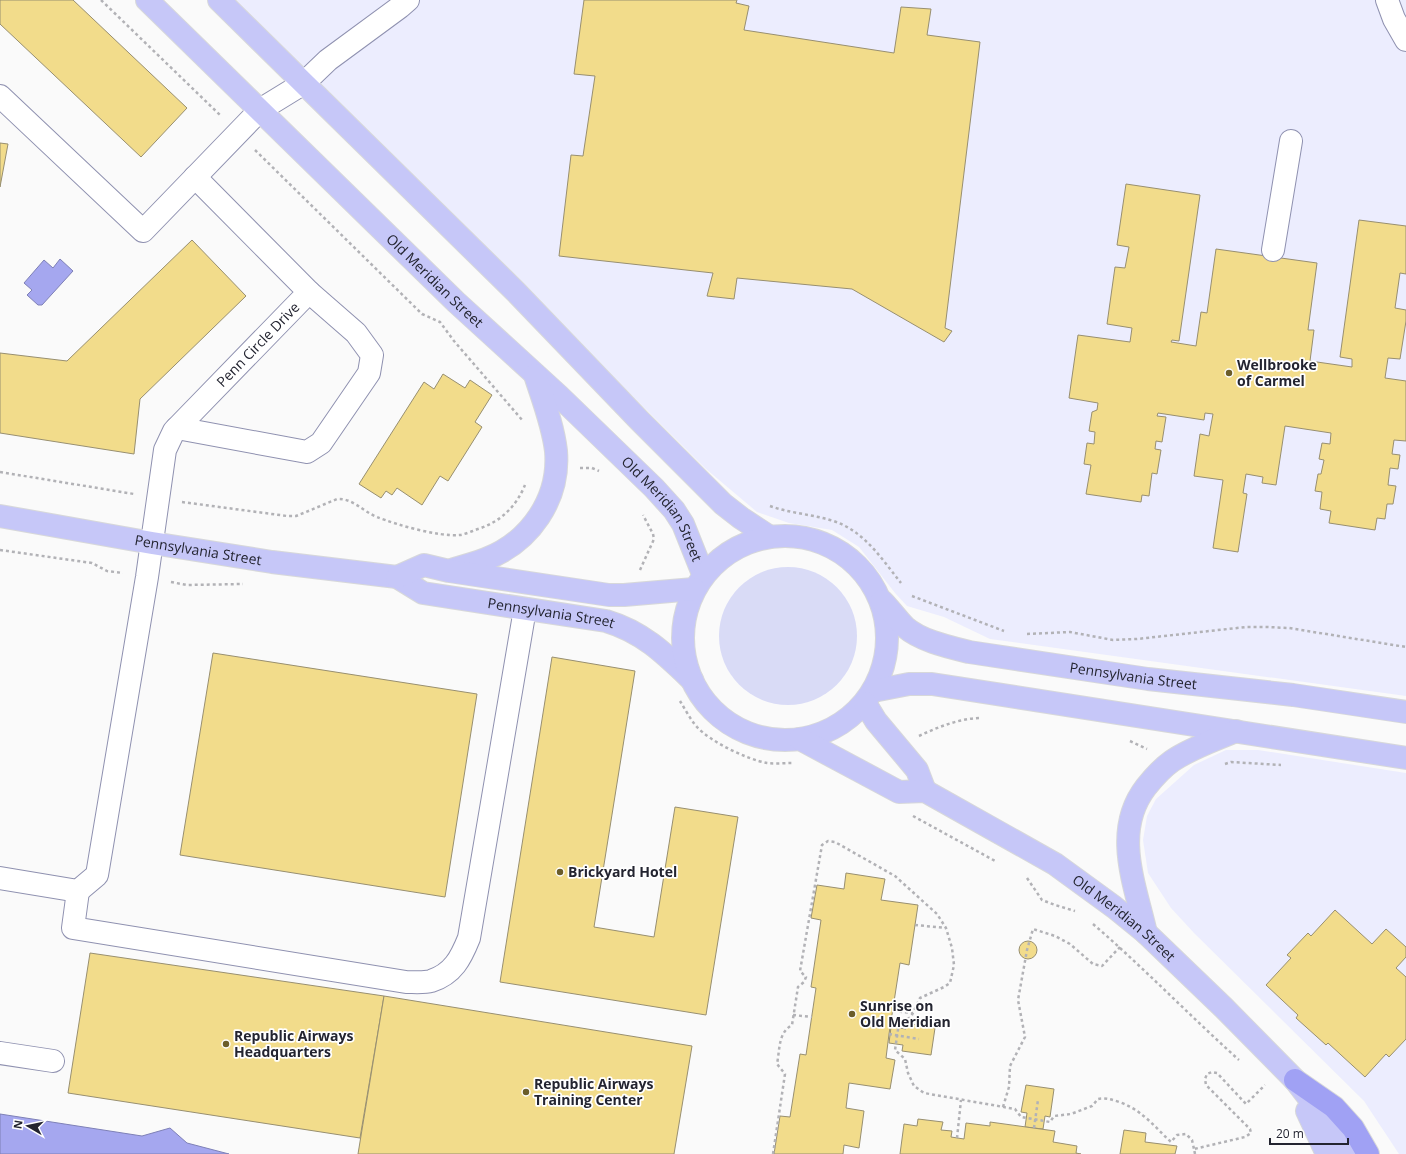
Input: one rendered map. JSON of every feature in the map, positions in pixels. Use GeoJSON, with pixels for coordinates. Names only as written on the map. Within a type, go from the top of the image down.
{"type":"FeatureCollection","features":[{"type":"Feature","properties":{"kind":"highway"},"geometry":{"type":"LineString","coordinates":[[1295,1080],[1334,1106],[1353,1128],[1368,1154]]}},
{"type":"Feature","properties":{"kind":"main road","name":"Old Meridian Street"},"geometry":{"type":"LineString","coordinates":[[147,0],[451,297],[559,396],[654,488],[674,510],[690,539],[698,581]]}},
{"type":"Feature","properties":{"kind":"main road"},"geometry":{"type":"LineString","coordinates":[[219,0],[516,292],[693,475],[728,508],[770,537]]}},
{"type":"Feature","properties":{"kind":"main road"},"geometry":{"type":"LineString","coordinates":[[449,571],[487,559],[518,540],[538,519],[549,498],[555,477],[556,453],[551,425],[535,375]]}},
{"type":"Feature","properties":{"kind":"main road","name":"Pennsylvania Street"},"geometry":{"type":"LineString","coordinates":[[0,516],[152,543],[272,562],[397,577],[423,593],[620,625],[649,641],[692,680]]}},
{"type":"Feature","properties":{"kind":"main road"},"geometry":{"type":"LineString","coordinates":[[792,536],[812,539],[831,546],[848,557],[863,571],[879,597],[887,627],[888,643],[886,659],[869,697],[841,724],[815,736],[800,740],[784,741],[752,735],[736,728],[723,719],[710,708],[700,695],[692,680],[685,658],[683,635],[686,612],[698,581],[715,561],[728,551],[742,545],[770,537],[792,536]]}},
{"type":"Feature","properties":{"kind":"main road","name":"Pennsylvania Street"},"geometry":{"type":"LineString","coordinates":[[397,577],[424,565],[449,571],[609,595],[624,595],[698,581]]}},
{"type":"Feature","properties":{"kind":"main road","name":"Pennsylvania Street"},"geometry":{"type":"LineString","coordinates":[[879,597],[906,627],[915,633],[942,645],[969,652],[1148,679],[1293,695],[1406,712]]}},
{"type":"Feature","properties":{"kind":"main road"},"geometry":{"type":"LineString","coordinates":[[869,697],[909,684],[932,684],[1406,758]]}},
{"type":"Feature","properties":{"kind":"main road"},"geometry":{"type":"LineString","coordinates":[[800,740],[899,792],[925,791],[916,770],[876,721],[869,697]]}},
{"type":"Feature","properties":{"kind":"main road"},"geometry":{"type":"LineString","coordinates":[[1146,933],[1130,867],[1128,848],[1128,831],[1131,814],[1137,799],[1155,776],[1172,761],[1185,753],[1236,731]]}},
{"type":"Feature","properties":{"kind":"main road","name":"Old Meridian Street"},"geometry":{"type":"LineString","coordinates":[[925,791],[1055,864],[1114,907],[1146,933],[1224,1008],[1295,1080],[1335,1132],[1347,1154]]}},
{"type":"Feature","properties":{"kind":"main road","name":"Old Meridian Street"},"geometry":{"type":"LineString","coordinates":[[1295,1080],[1302,1102],[1327,1154]]}},
{"type":"Feature","properties":{"kind":"street"},"geometry":{"type":"LineString","coordinates":[[0,96],[143,231],[260,110],[304,83],[328,60],[408,0]]}},
{"type":"Feature","properties":{"kind":"street"},"geometry":{"type":"LineString","coordinates":[[1387,0],[1394,19],[1406,40]]}},
{"type":"Feature","properties":{"kind":"street"},"geometry":{"type":"LineString","coordinates":[[1273,250],[1291,141]]}},
{"type":"Feature","properties":{"kind":"street","name":"Penn Circle Drive"},"geometry":{"type":"LineString","coordinates":[[78,891],[97,875],[147,577],[165,450],[174,430],[309,292],[195,177]]}},
{"type":"Feature","properties":{"kind":"street"},"geometry":{"type":"LineString","coordinates":[[177,428],[307,452],[321,443],[369,373],[372,355],[356,333],[309,292]]}},
{"type":"Feature","properties":{"kind":"street"},"geometry":{"type":"LineString","coordinates":[[0,878],[78,891],[73,928],[406,982],[431,982],[448,973],[461,958],[468,938],[525,609]]}},
{"type":"Feature","properties":{"kind":"street"},"geometry":{"type":"LineString","coordinates":[[0,1053],[53,1061]]}},
{"type":"Feature","properties":{"kind":"path"},"geometry":{"type":"LineString","coordinates":[[101,0],[238,132],[256,152],[422,314],[440,322],[454,341],[524,422]]}},
{"type":"Feature","properties":{"kind":"path"},"geometry":{"type":"LineString","coordinates":[[576,467],[592,468],[602,472]]}},
{"type":"Feature","properties":{"kind":"path"},"geometry":{"type":"LineString","coordinates":[[0,472],[157,498],[287,516],[296,516],[336,499],[350,500],[375,516],[400,526],[440,533],[460,534],[484,527],[493,523],[504,515],[522,492],[527,482]]}},
{"type":"Feature","properties":{"kind":"path"},"geometry":{"type":"LineString","coordinates":[[766,504],[778,509],[832,520],[844,526],[868,542],[877,551],[904,588]]}},
{"type":"Feature","properties":{"kind":"path"},"geometry":{"type":"LineString","coordinates":[[637,575],[654,539],[643,514]]}},
{"type":"Feature","properties":{"kind":"path"},"geometry":{"type":"LineString","coordinates":[[0,550],[92,564],[107,571],[187,585],[250,584]]}},
{"type":"Feature","properties":{"kind":"path"},"geometry":{"type":"LineString","coordinates":[[909,594],[918,599],[937,604],[1009,632]]}},
{"type":"Feature","properties":{"kind":"path"},"geometry":{"type":"LineString","coordinates":[[1022,635],[1070,632],[1113,640],[1150,638],[1246,627],[1266,627],[1289,628],[1406,647]]}},
{"type":"Feature","properties":{"kind":"path"},"geometry":{"type":"LineString","coordinates":[[676,696],[697,727],[722,745],[745,756],[768,763],[797,763]]}},
{"type":"Feature","properties":{"kind":"path"},"geometry":{"type":"LineString","coordinates":[[918,737],[952,722],[972,718],[984,718]]}},
{"type":"Feature","properties":{"kind":"path"},"geometry":{"type":"LineString","coordinates":[[1224,764],[1231,762],[1286,765]]}},
{"type":"Feature","properties":{"kind":"path"},"geometry":{"type":"LineString","coordinates":[[912,816],[1001,864]]}},
{"type":"Feature","properties":{"kind":"path"},"geometry":{"type":"LineString","coordinates":[[773,1154],[785,1074],[777,1064],[782,1034],[786,1028],[792,1025],[798,987],[804,982],[806,977],[800,971],[822,845],[828,841],[835,842],[895,876],[937,914],[946,928],[952,948],[954,965],[950,983],[920,998],[911,1017],[899,1023],[895,1050],[905,1059],[908,1073],[914,1086],[924,1093],[1015,1109],[1021,1117],[1050,1122],[1054,1116],[1071,1114],[1092,1106],[1098,1099],[1104,1098],[1114,1100],[1140,1113],[1171,1142],[1177,1135],[1186,1134],[1192,1140],[1195,1154]]}},
{"type":"Feature","properties":{"kind":"path"},"geometry":{"type":"LineString","coordinates":[[1021,875],[1028,878],[1042,900],[1078,911]]}},
{"type":"Feature","properties":{"kind":"path"},"geometry":{"type":"LineString","coordinates":[[1090,922],[1120,947],[1242,1064]]}},
{"type":"Feature","properties":{"kind":"path"},"geometry":{"type":"LineString","coordinates":[[915,925],[946,928]]}},
{"type":"Feature","properties":{"kind":"path"},"geometry":{"type":"LineString","coordinates":[[1003,1107],[1009,1087],[1010,1066],[1025,1037],[1018,1000],[1027,950],[1033,929],[1055,936],[1070,944],[1093,964],[1102,966],[1120,947]]}},
{"type":"Feature","properties":{"kind":"path"},"geometry":{"type":"LineString","coordinates":[[893,1011],[913,1013]]}},
{"type":"Feature","properties":{"kind":"path"},"geometry":{"type":"LineString","coordinates":[[794,1015],[812,1018]]}},
{"type":"Feature","properties":{"kind":"path"},"geometry":{"type":"LineString","coordinates":[[889,1034],[919,1039]]}},
{"type":"Feature","properties":{"kind":"path"},"geometry":{"type":"LineString","coordinates":[[1194,1149],[1245,1137],[1251,1133],[1250,1129],[1206,1085],[1205,1079],[1207,1074],[1212,1072],[1217,1073],[1246,1104],[1266,1085],[1261,1081]]}},
{"type":"Feature","properties":{"kind":"path"},"geometry":{"type":"LineString","coordinates":[[957,1138],[962,1100]]}},
{"type":"Feature","properties":{"kind":"path"},"geometry":{"type":"LineString","coordinates":[[1034,1128],[1038,1100]]}},
{"type":"Feature","properties":{"kind":"shaded area"},"geometry":{"type":"Polygon","coordinates":[[[233,0],[1406,0],[1406,696],[990,639],[944,617],[907,606],[859,547],[832,530],[789,523],[757,512],[706,469],[233,0]]]}},
{"type":"Feature","properties":{"kind":"shaded area"},"geometry":{"type":"Polygon","coordinates":[[[788,567],[808,570],[832,583],[841,592],[854,616],[857,636],[854,656],[841,680],[832,689],[808,702],[788,705],[768,702],[744,689],[735,680],[722,656],[719,636],[722,616],[735,592],[744,583],[768,570],[788,567]]]}},
{"type":"Feature","properties":{"kind":"shaded area"},"geometry":{"type":"Polygon","coordinates":[[[1226,750],[1258,750],[1406,773],[1406,1154],[1399,1154],[1364,1101],[1194,933],[1171,908],[1148,873],[1143,840],[1147,816],[1156,799],[1194,765],[1226,750]]]}},
{"type":"Feature","properties":{"kind":"water"},"geometry":{"type":"Polygon","coordinates":[[[60,259],[73,271],[42,305],[38,305],[27,295],[32,290],[24,283],[44,260],[53,268],[60,259]]]}},
{"type":"Feature","properties":{"kind":"water"},"geometry":{"type":"Polygon","coordinates":[[[0,1114],[142,1136],[170,1128],[187,1143],[229,1154],[0,1154],[0,1114]]]}},
{"type":"Feature","properties":{"kind":"building"},"geometry":{"type":"Polygon","coordinates":[[[0,0],[73,0],[187,108],[141,157],[0,24],[0,0]]]}},
{"type":"Feature","properties":{"kind":"building"},"geometry":{"type":"Polygon","coordinates":[[[584,0],[737,0],[736,3],[749,6],[744,30],[894,53],[901,7],[931,9],[927,35],[980,42],[945,328],[952,331],[944,342],[852,289],[737,278],[734,299],[707,296],[713,273],[559,256],[571,155],[583,156],[595,76],[574,74],[584,0]]]}},
{"type":"Feature","properties":{"kind":"building"},"geometry":{"type":"Polygon","coordinates":[[[0,143],[8,144],[0,187],[0,143]]]}},
{"type":"Feature","properties":{"kind":"building","name":"Wellbrooke of Carmel"},"geometry":{"type":"Polygon","coordinates":[[[1126,184],[1200,195],[1179,341],[1172,340],[1171,342],[1196,346],[1201,312],[1207,313],[1216,249],[1317,263],[1308,330],[1314,330],[1310,361],[1352,367],[1352,359],[1340,357],[1359,220],[1406,226],[1406,274],[1400,273],[1395,308],[1406,310],[1406,321],[1400,359],[1388,358],[1385,378],[1406,381],[1406,441],[1394,440],[1392,454],[1400,455],[1398,469],[1390,468],[1388,485],[1396,486],[1393,504],[1387,504],[1385,519],[1377,518],[1375,530],[1329,523],[1331,511],[1320,509],[1322,492],[1315,491],[1318,474],[1321,474],[1324,460],[1319,459],[1322,443],[1330,444],[1331,433],[1285,426],[1276,485],[1262,483],[1263,477],[1246,474],[1243,493],[1247,494],[1238,552],[1213,548],[1223,480],[1194,476],[1200,434],[1209,436],[1213,414],[1205,413],[1204,420],[1158,413],[1157,416],[1166,417],[1162,442],[1156,441],[1155,449],[1161,450],[1157,474],[1152,473],[1149,496],[1142,495],[1141,502],[1086,494],[1091,465],[1084,464],[1087,443],[1094,444],[1095,432],[1089,431],[1092,412],[1097,410],[1098,403],[1069,398],[1078,335],[1130,342],[1132,328],[1107,324],[1115,267],[1125,268],[1129,247],[1117,245],[1126,184]]]}},
{"type":"Feature","properties":{"kind":"building"},"geometry":{"type":"Polygon","coordinates":[[[192,240],[246,296],[140,399],[134,454],[0,433],[0,353],[67,361],[192,240]]]}},
{"type":"Feature","properties":{"kind":"building"},"geometry":{"type":"Polygon","coordinates":[[[443,374],[465,388],[470,380],[492,395],[475,422],[482,427],[448,481],[440,476],[422,505],[397,488],[392,495],[386,491],[381,498],[359,484],[424,382],[434,389],[443,374]]]}},
{"type":"Feature","properties":{"kind":"building"},"geometry":{"type":"Polygon","coordinates":[[[213,653],[477,694],[445,897],[180,855],[213,653]]]}},
{"type":"Feature","properties":{"kind":"building","name":"Brickyard Hotel"},"geometry":{"type":"Polygon","coordinates":[[[552,657],[635,671],[594,927],[654,937],[675,807],[738,817],[706,1015],[500,982],[552,657]]]}},
{"type":"Feature","properties":{"kind":"building","name":"Sunrise on Old Meridian"},"geometry":{"type":"Polygon","coordinates":[[[846,873],[885,879],[881,900],[918,905],[909,965],[900,963],[889,1034],[886,1058],[895,1060],[890,1089],[849,1083],[846,1108],[864,1111],[859,1148],[844,1145],[843,1154],[774,1154],[780,1116],[790,1117],[800,1054],[806,1055],[816,988],[811,987],[821,920],[811,918],[817,885],[844,889],[846,873]]]}},
{"type":"Feature","properties":{"kind":"building"},"geometry":{"type":"Polygon","coordinates":[[[1335,910],[1372,944],[1386,929],[1406,947],[1406,957],[1396,968],[1406,977],[1406,1039],[1389,1057],[1386,1054],[1365,1077],[1328,1043],[1326,1045],[1296,1018],[1298,1015],[1266,985],[1291,958],[1287,955],[1308,933],[1311,936],[1335,910]]]}},
{"type":"Feature","properties":{"kind":"building"},"geometry":{"type":"Polygon","coordinates":[[[1028,941],[1034,944],[1037,950],[1034,956],[1028,959],[1022,956],[1019,950],[1022,944],[1028,941]]]}},
{"type":"Feature","properties":{"kind":"building","name":"Republic Airways Headquarters"},"geometry":{"type":"Polygon","coordinates":[[[90,953],[384,996],[360,1138],[68,1093],[90,953]]]}},
{"type":"Feature","properties":{"kind":"building","name":"Republic Airways Training Center"},"geometry":{"type":"Polygon","coordinates":[[[384,996],[692,1046],[674,1154],[358,1154],[384,996]]]}},
{"type":"Feature","properties":{"kind":"building"},"geometry":{"type":"Polygon","coordinates":[[[906,1023],[935,1028],[931,1055],[902,1051],[903,1045],[889,1043],[891,1027],[906,1029],[906,1023]]]}},
{"type":"Feature","properties":{"kind":"building"},"geometry":{"type":"Polygon","coordinates":[[[1026,1085],[1054,1089],[1050,1117],[1045,1116],[1043,1129],[1025,1127],[1027,1113],[1021,1112],[1026,1085]]]}},
{"type":"Feature","properties":{"kind":"building"},"geometry":{"type":"Polygon","coordinates":[[[918,1119],[943,1122],[941,1130],[952,1131],[951,1137],[964,1139],[966,1123],[990,1126],[990,1122],[1055,1131],[1053,1142],[1077,1146],[1076,1153],[1081,1154],[900,1154],[904,1124],[917,1126],[918,1119]]]}},
{"type":"Feature","properties":{"kind":"building"},"geometry":{"type":"Polygon","coordinates":[[[1124,1130],[1146,1133],[1145,1142],[1177,1146],[1175,1154],[1120,1154],[1124,1130]]]}},
{"type":"Feature","properties":{"kind":"place","name":"Wellbrooke of Carmel"},"geometry":{"type":"Point","coordinates":[1229,373]}},
{"type":"Feature","properties":{"kind":"place","name":"Brickyard Hotel"},"geometry":{"type":"Point","coordinates":[560,872]}},
{"type":"Feature","properties":{"kind":"place","name":"Sunrise on Old Meridian"},"geometry":{"type":"Point","coordinates":[852,1014]}},
{"type":"Feature","properties":{"kind":"place","name":"Republic Airways Headquarters"},"geometry":{"type":"Point","coordinates":[226,1044]}},
{"type":"Feature","properties":{"kind":"place","name":"Republic Airways Training Center"},"geometry":{"type":"Point","coordinates":[526,1092]}}]}
